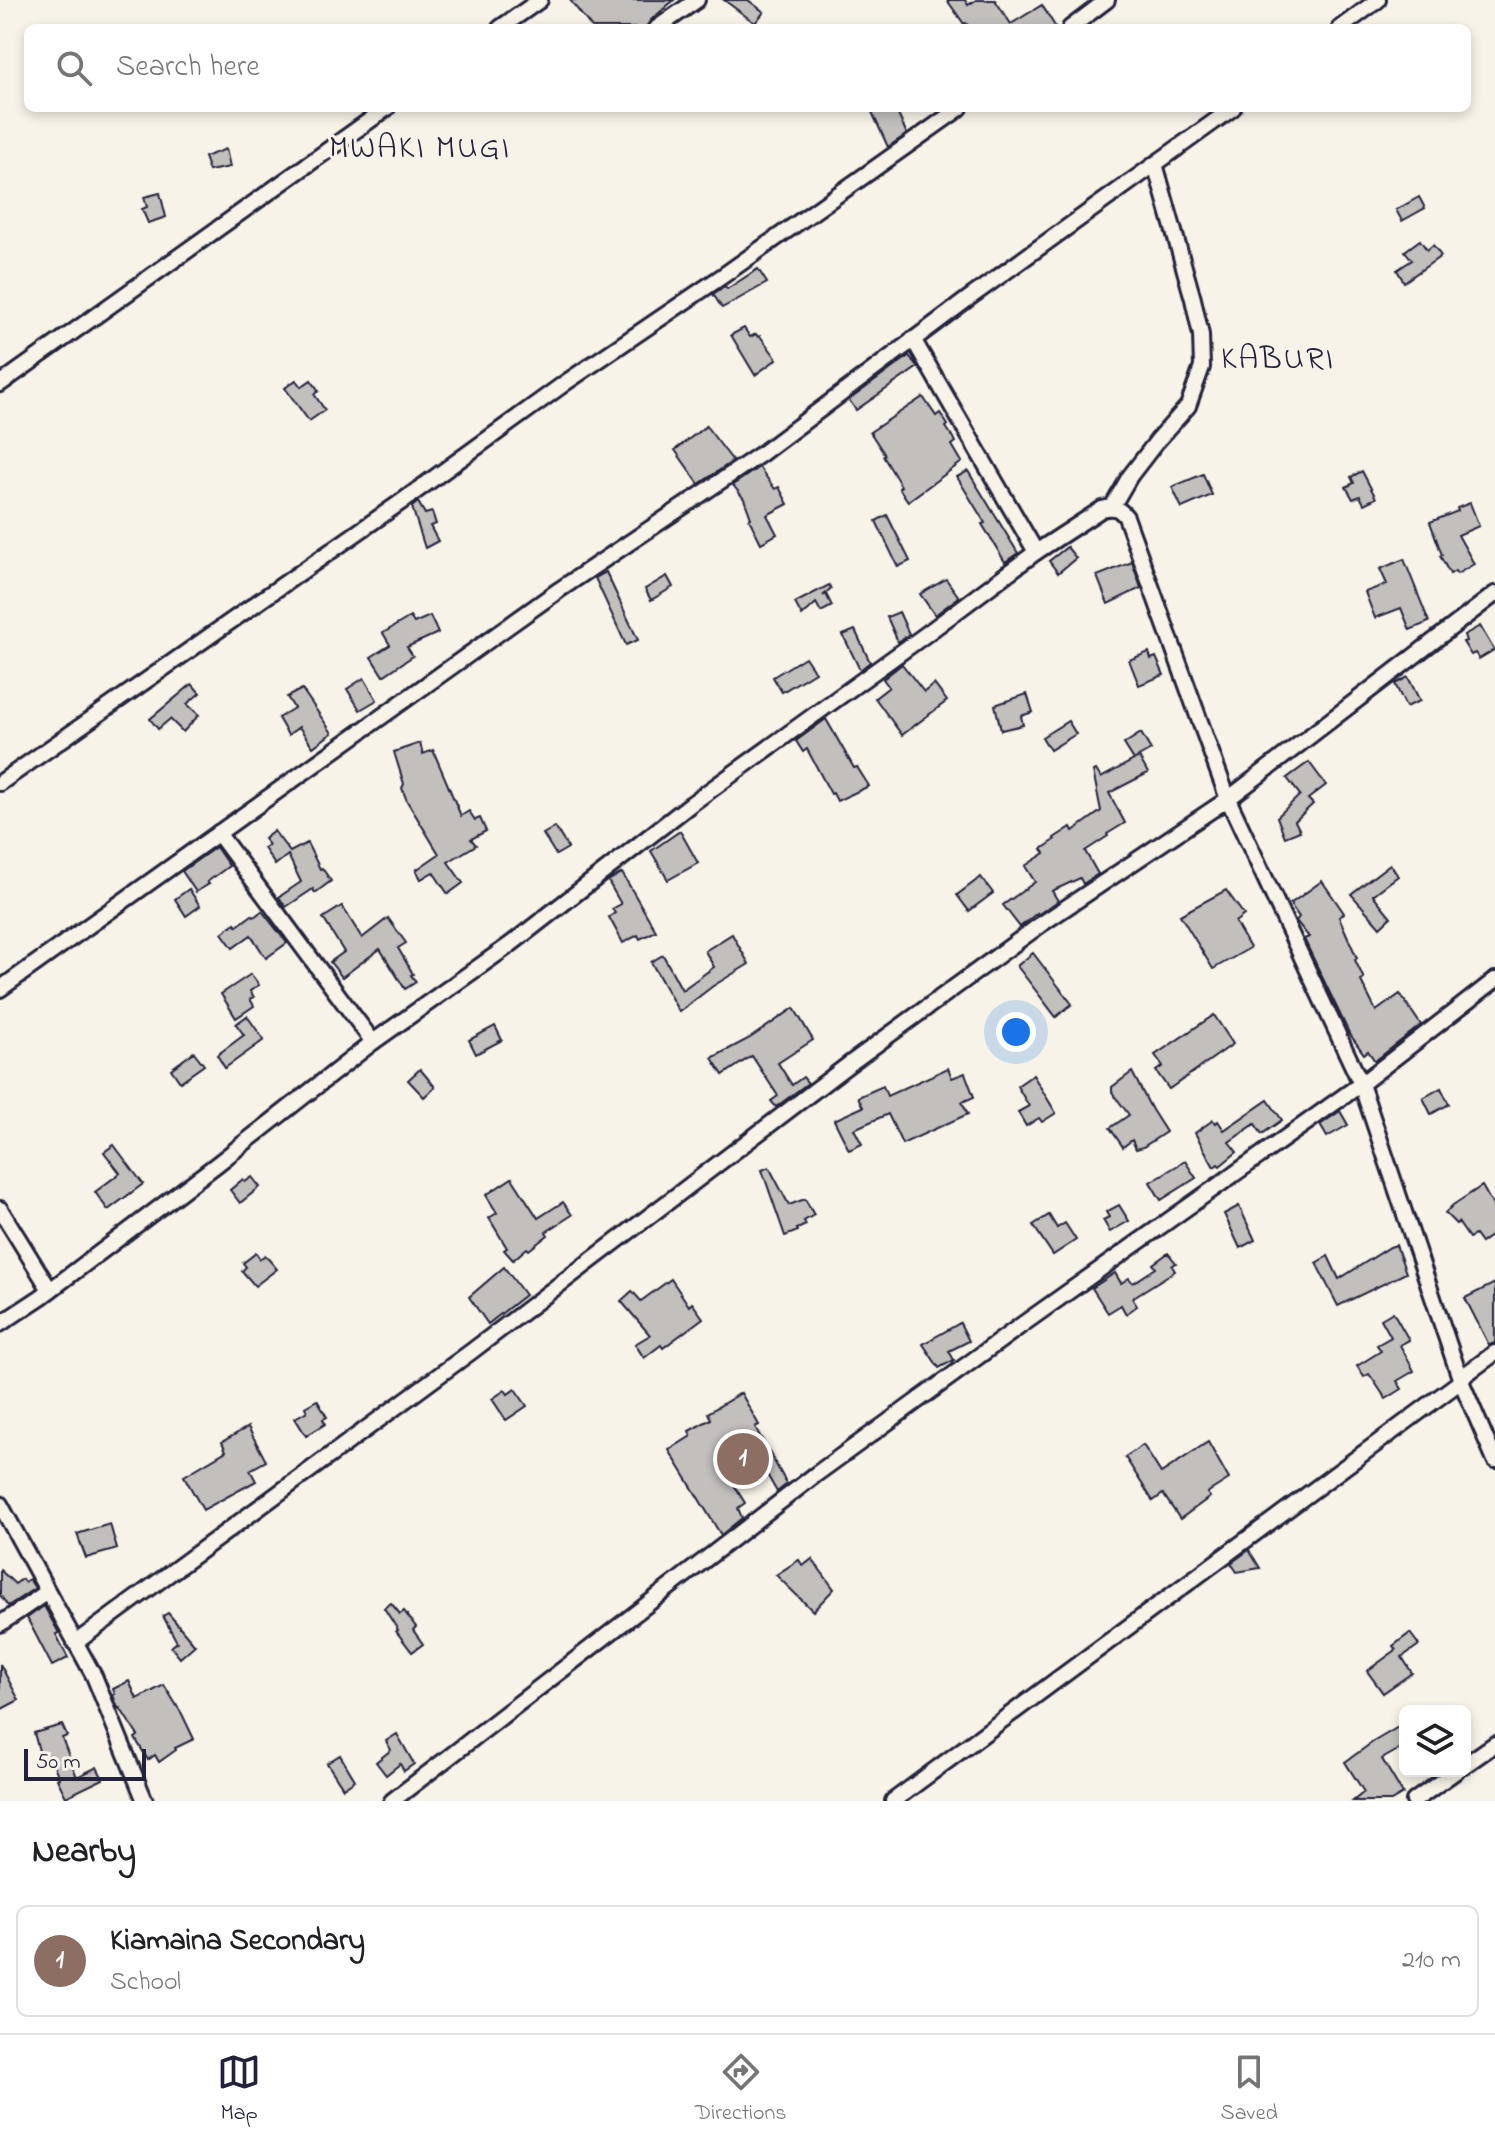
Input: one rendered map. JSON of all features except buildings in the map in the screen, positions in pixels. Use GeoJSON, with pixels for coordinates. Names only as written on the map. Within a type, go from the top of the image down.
{"type":"FeatureCollection","features":[{"type":"Feature","properties":{"kind":"street"},"geometry":{"type":"LineString","coordinates":[[506,24],[540,0]]}},
{"type":"Feature","properties":{"kind":"street"},"geometry":{"type":"LineString","coordinates":[[663,24],[697,0]]}},
{"type":"Feature","properties":{"kind":"street"},"geometry":{"type":"LineString","coordinates":[[1075,24],[1107,0]]}},
{"type":"Feature","properties":{"kind":"street"},"geometry":{"type":"LineString","coordinates":[[1345,24],[1378,0]]}},
{"type":"Feature","properties":{"kind":"street"},"geometry":{"type":"LineString","coordinates":[[0,384],[381,112]]}},
{"type":"Feature","properties":{"kind":"street"},"geometry":{"type":"LineString","coordinates":[[0,783],[954,112]]}},
{"type":"Feature","properties":{"kind":"street"},"geometry":{"type":"LineString","coordinates":[[0,989],[559,590],[761,454],[913,339],[1227,112]]}},
{"type":"Feature","properties":{"kind":"street"},"geometry":{"type":"LineString","coordinates":[[1112,507],[1130,476],[1188,406],[1202,367],[1201,335],[1193,299],[1155,164]]}},
{"type":"Feature","properties":{"kind":"street"},"geometry":{"type":"LineString","coordinates":[[913,339],[1036,552]]}},
{"type":"Feature","properties":{"kind":"street"},"geometry":{"type":"LineString","coordinates":[[0,1324],[216,1165],[373,1042],[511,944],[691,804],[1036,552],[1102,509],[1112,507],[1120,509],[1126,517],[1228,799],[1361,1084],[1461,1381],[1495,1460]]}},
{"type":"Feature","properties":{"kind":"street"},"geometry":{"type":"LineString","coordinates":[[75,1643],[472,1351],[1040,925],[1228,799],[1495,594]]}},
{"type":"Feature","properties":{"kind":"street"},"geometry":{"type":"LineString","coordinates":[[218,833],[373,1042]]}},
{"type":"Feature","properties":{"kind":"street"},"geometry":{"type":"LineString","coordinates":[[392,1801],[815,1475],[1361,1084],[1495,980]]}},
{"type":"Feature","properties":{"kind":"street"},"geometry":{"type":"LineString","coordinates":[[0,1209],[50,1290]]}},
{"type":"Feature","properties":{"kind":"street"},"geometry":{"type":"LineString","coordinates":[[893,1801],[1495,1353]]}},
{"type":"Feature","properties":{"kind":"street"},"geometry":{"type":"LineString","coordinates":[[0,1504],[94,1676],[145,1801]]}},
{"type":"Feature","properties":{"kind":"street"},"geometry":{"type":"LineString","coordinates":[[0,1624],[47,1592]]}},
{"type":"Feature","properties":{"kind":"street"},"geometry":{"type":"LineString","coordinates":[[1471,1761],[1495,1744]]}},
{"type":"Feature","properties":{"kind":"street"},"geometry":{"type":"LineString","coordinates":[[1414,1801],[1448,1777]]}},
{"type":"Feature","properties":{"kind":"place","name":"Kiamaina Secondary"},"geometry":{"type":"Point","coordinates":[743,1459]}},
{"type":"Feature","properties":{"kind":"district","name":"MWAKI MUGI"},"geometry":{"type":"Point","coordinates":[420,146]}},
{"type":"Feature","properties":{"kind":"district","name":"KABURI"},"geometry":{"type":"Point","coordinates":[1278,357]}}]}
